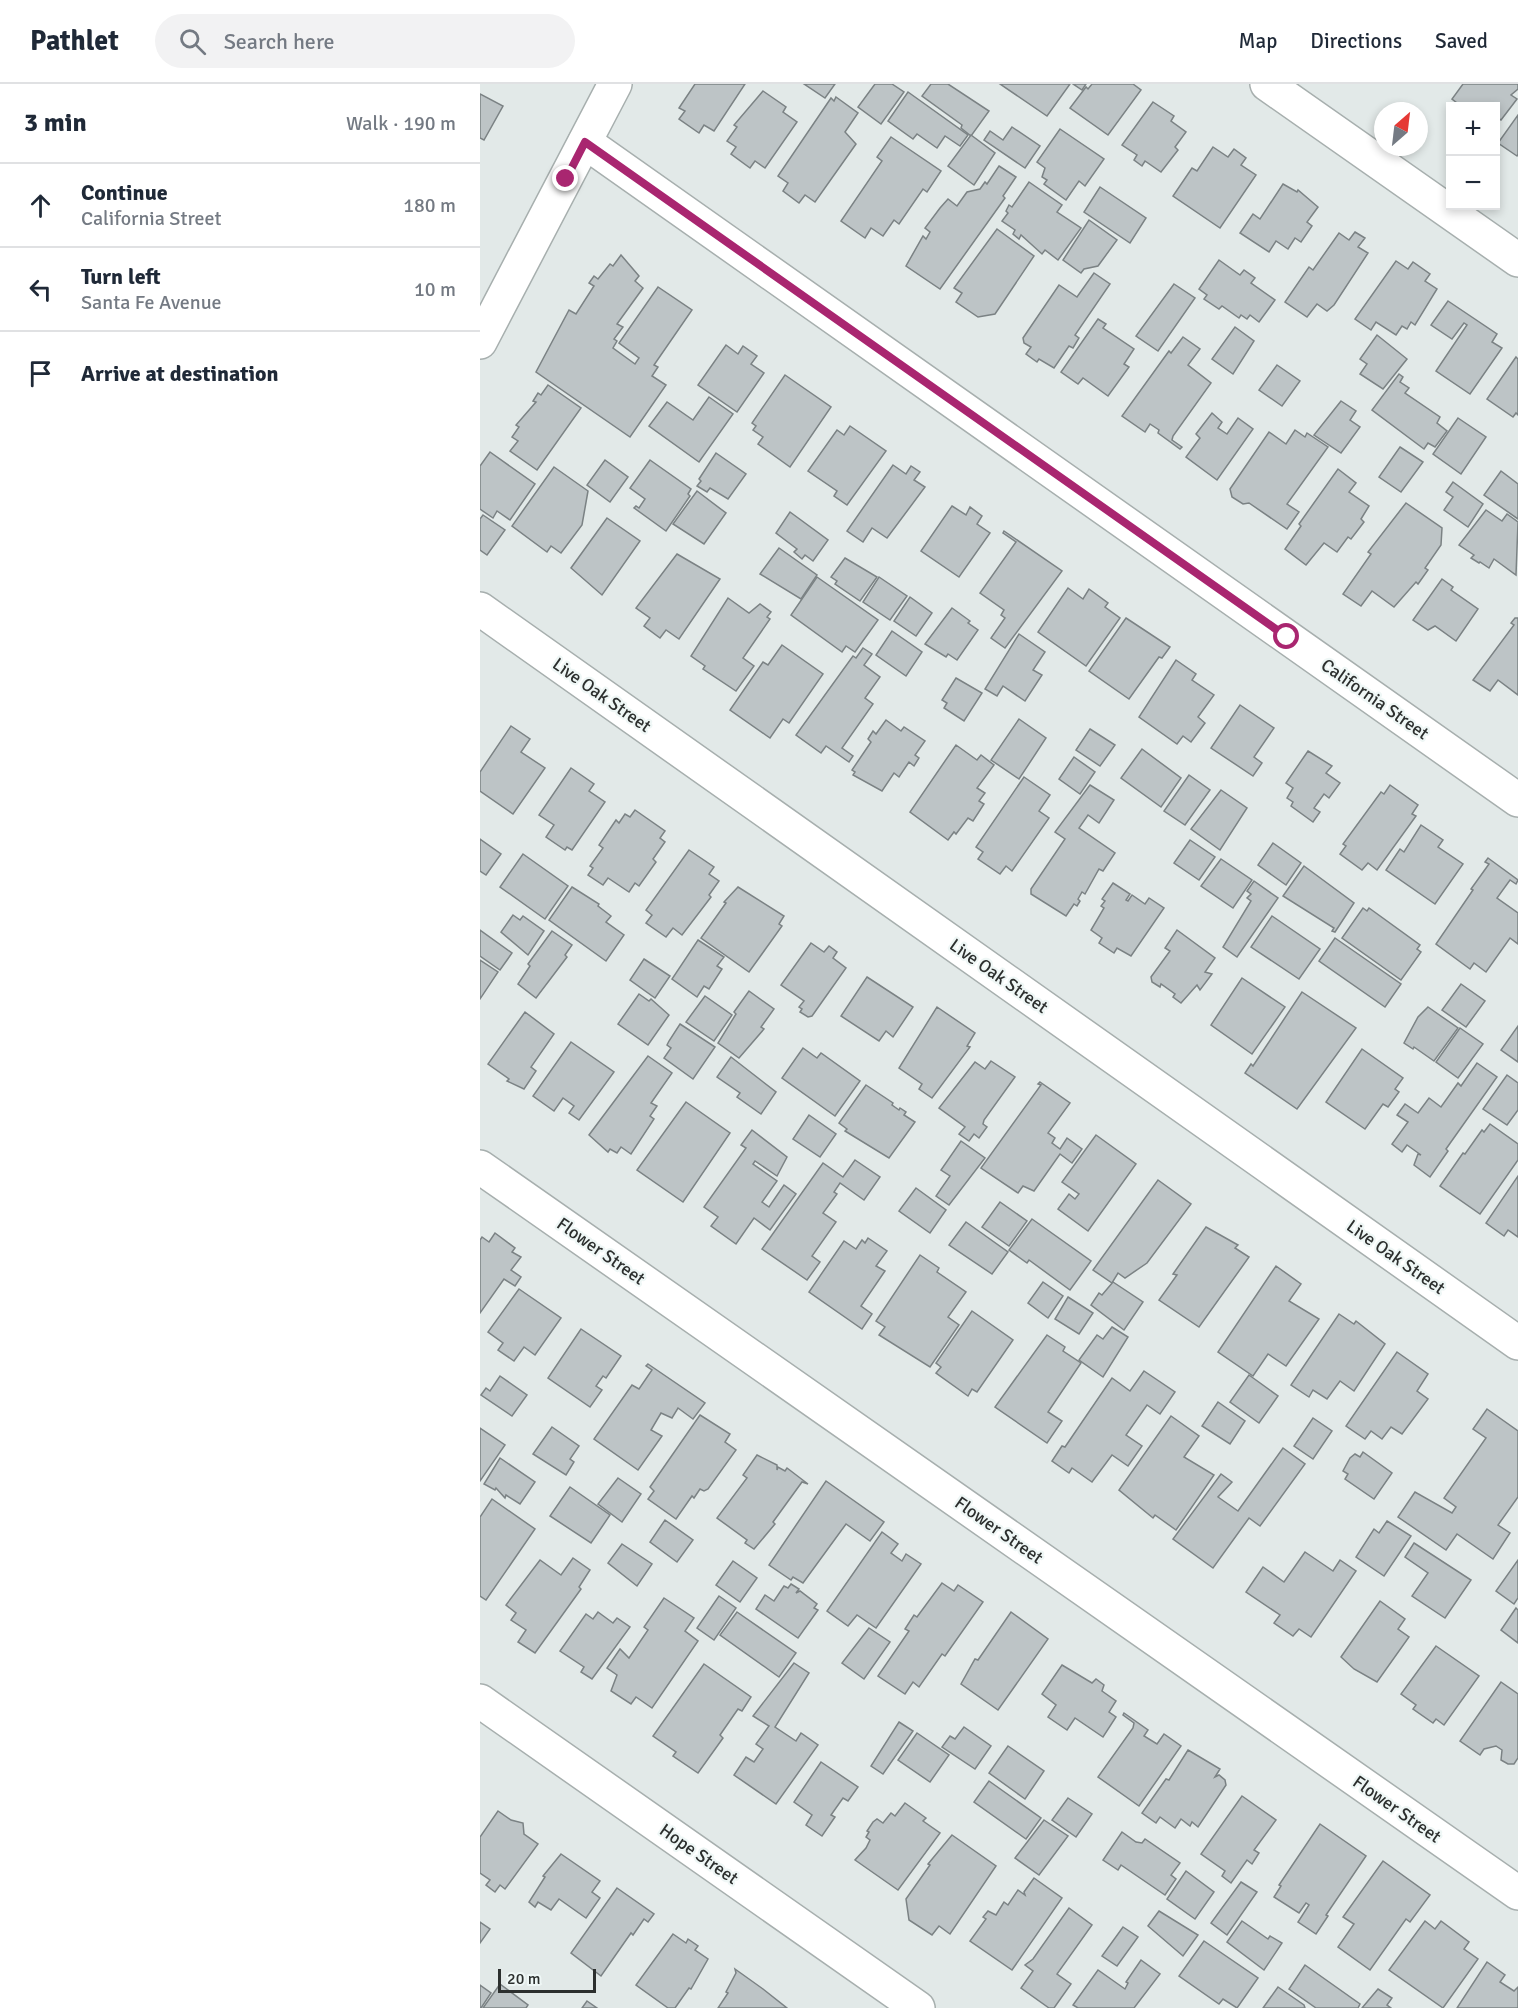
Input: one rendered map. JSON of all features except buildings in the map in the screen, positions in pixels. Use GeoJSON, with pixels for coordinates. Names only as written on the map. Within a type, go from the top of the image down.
{"type":"FeatureCollection","features":[{"type":"Feature","properties":{"kind":"street"},"geometry":{"type":"LineString","coordinates":[[480,342],[488,308],[585,142],[615,84]]}},
{"type":"Feature","properties":{"kind":"street"},"geometry":{"type":"LineString","coordinates":[[1280,87],[1518,260]]}},
{"type":"Feature","properties":{"kind":"street","name":"California Street"},"geometry":{"type":"LineString","coordinates":[[585,142],[1518,800]]}},
{"type":"Feature","properties":{"kind":"street","name":"Live Oak Street"},"geometry":{"type":"LineString","coordinates":[[480,609],[1518,1343]]}},
{"type":"Feature","properties":{"kind":"street","name":"Flower Street"},"geometry":{"type":"LineString","coordinates":[[480,1167],[1518,1893]]}},
{"type":"Feature","properties":{"kind":"street","name":"Hope Street"},"geometry":{"type":"LineString","coordinates":[[480,1701],[918,2008]]}},
{"type":"Feature","properties":{"kind":"route"},"geometry":{"type":"LineString","coordinates":[[566,179],[585,142],[1287,637]]}}]}
